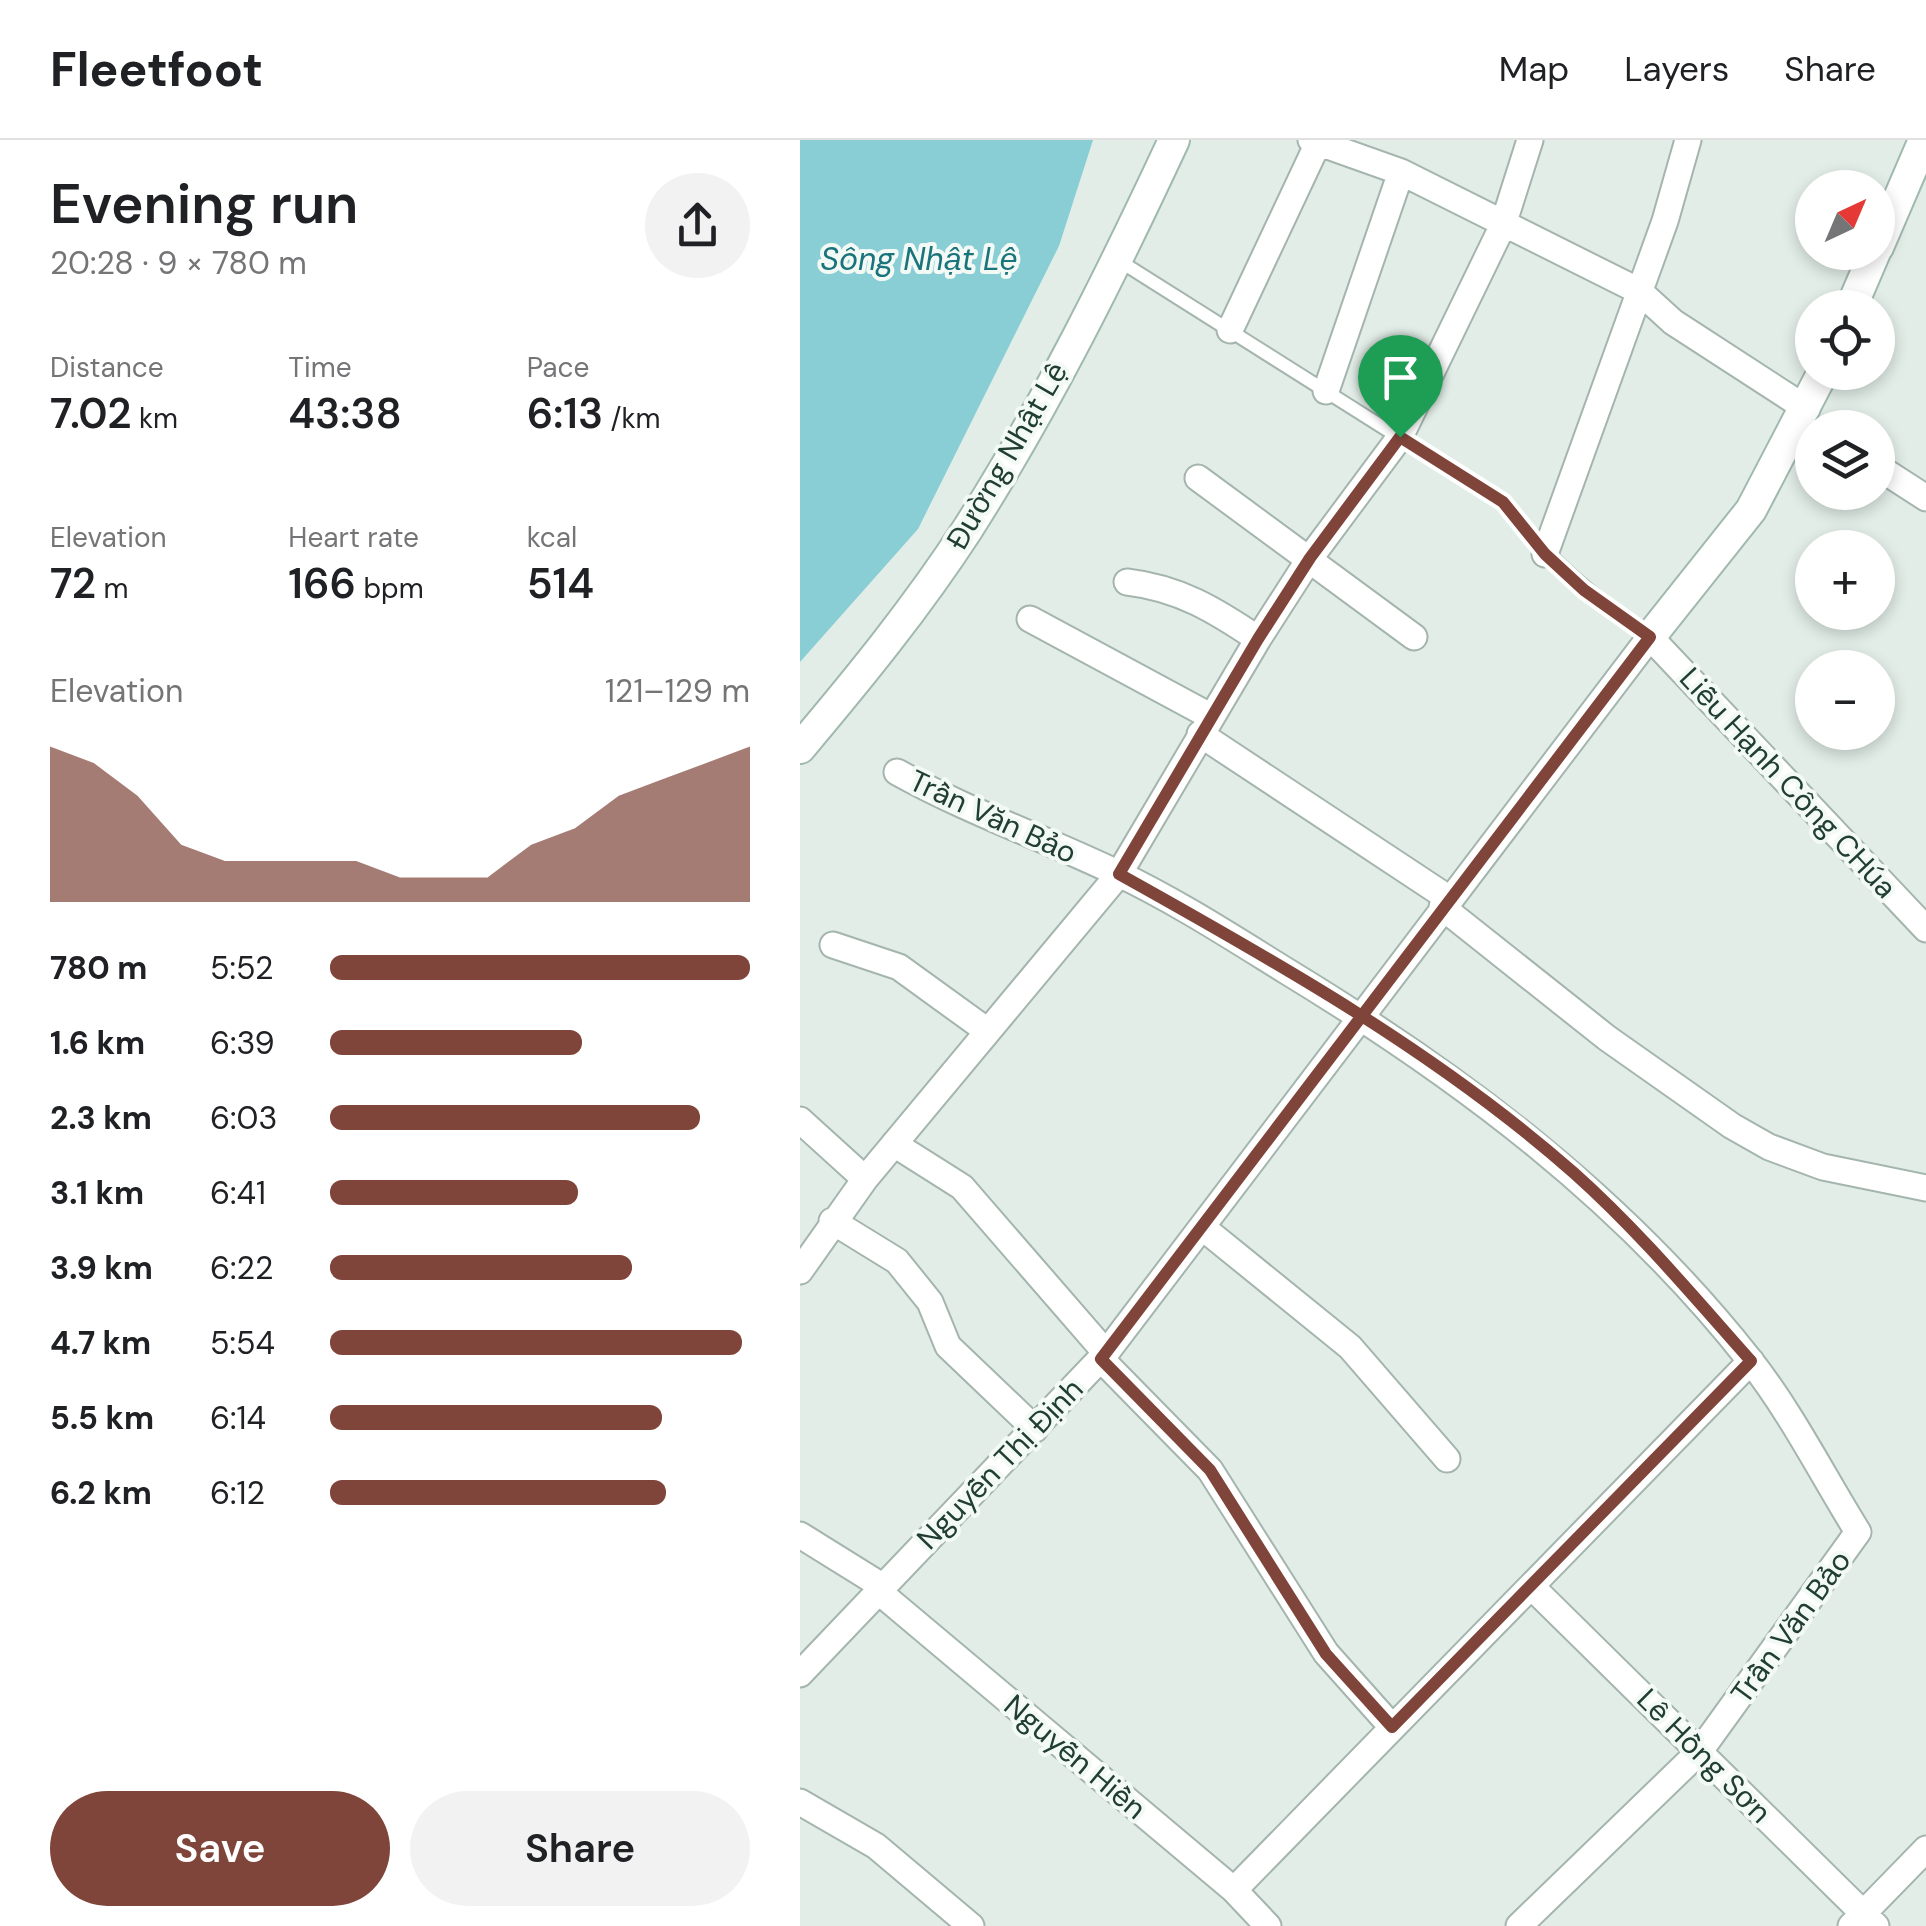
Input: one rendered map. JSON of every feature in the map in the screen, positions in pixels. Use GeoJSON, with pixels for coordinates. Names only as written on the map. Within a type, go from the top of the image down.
{"type":"FeatureCollection","features":[{"type":"Feature","properties":{"kind":"street","name":"Đường Nhật Lệ"},"geometry":{"type":"LineString","coordinates":[[800,748],[872,662],[966,532],[1118,260],[1174,140]]}},
{"type":"Feature","properties":{"kind":"street"},"geometry":{"type":"LineString","coordinates":[[802,1263],[986,1030],[1119,874],[1205,725],[1310,558],[1400,437],[1503,225],[1530,140]]}},
{"type":"Feature","properties":{"kind":"street"},"geometry":{"type":"LineString","coordinates":[[1545,554],[1688,140]]}},
{"type":"Feature","properties":{"kind":"street"},"geometry":{"type":"LineString","coordinates":[[1895,206],[1924,140]]}},
{"type":"Feature","properties":{"kind":"street"},"geometry":{"type":"LineString","coordinates":[[1230,330],[1314,142],[1401,172],[1639,291],[1674,322],[1795,410]]}},
{"type":"Feature","properties":{"kind":"street"},"geometry":{"type":"LineString","coordinates":[[1326,391],[1401,172]]}},
{"type":"Feature","properties":{"kind":"street","name":"Nguyễn Thị Định"},"geometry":{"type":"LineString","coordinates":[[800,1674],[1104,1356],[1445,902],[1751,510],[1795,438]]}},
{"type":"Feature","properties":{"kind":"street"},"geometry":{"type":"LineString","coordinates":[[1198,478],[1414,636]]}},
{"type":"Feature","properties":{"kind":"street"},"geometry":{"type":"LineString","coordinates":[[1895,478],[1926,498]]}},
{"type":"Feature","properties":{"kind":"street"},"geometry":{"type":"LineString","coordinates":[[1126,582],[1192,597],[1258,639]]}},
{"type":"Feature","properties":{"kind":"street"},"geometry":{"type":"LineString","coordinates":[[1030,619],[1205,725],[1445,902],[1608,1038],[1732,1126],[1769,1147],[1823,1167],[1926,1188]]}},
{"type":"Feature","properties":{"kind":"street","name":"Liễu Hạnh Công CHúa"},"geometry":{"type":"LineString","coordinates":[[1650,637],[1926,930]]}},
{"type":"Feature","properties":{"kind":"street","name":"Trần Văn Bảo"},"geometry":{"type":"LineString","coordinates":[[897,772],[961,808],[1119,874],[1362,1016],[1455,1079],[1573,1172],[1751,1361],[1858,1532],[1700,1752],[1519,1926]]}},
{"type":"Feature","properties":{"kind":"street"},"geometry":{"type":"LineString","coordinates":[[834,945],[899,967],[986,1030]]}},
{"type":"Feature","properties":{"kind":"street"},"geometry":{"type":"LineString","coordinates":[[800,1120],[865,1179]]}},
{"type":"Feature","properties":{"kind":"street"},"geometry":{"type":"LineString","coordinates":[[894,1144],[962,1188],[1104,1356],[1210,1470],[1326,1654],[1392,1727]]}},
{"type":"Feature","properties":{"kind":"street"},"geometry":{"type":"LineString","coordinates":[[832,1221],[897,1262],[930,1302],[948,1346],[1035,1429]]}},
{"type":"Feature","properties":{"kind":"street"},"geometry":{"type":"LineString","coordinates":[[1202,1226],[1350,1347],[1448,1459]]}},
{"type":"Feature","properties":{"kind":"street"},"geometry":{"type":"LineString","coordinates":[[1234,1890],[1751,1361]]}},
{"type":"Feature","properties":{"kind":"street","name":"Nguyễn Hiền"},"geometry":{"type":"LineString","coordinates":[[800,1535],[880,1588],[1234,1890],[1268,1926]]}},
{"type":"Feature","properties":{"kind":"street","name":"Lê Hồng Sơn"},"geometry":{"type":"LineString","coordinates":[[1532,1586],[1864,1922]]}},
{"type":"Feature","properties":{"kind":"street"},"geometry":{"type":"LineString","coordinates":[[800,1802],[876,1846],[972,1926]]}},
{"type":"Feature","properties":{"kind":"street"},"geometry":{"type":"LineString","coordinates":[[1864,1922],[1926,1850]]}},
{"type":"Feature","properties":{"kind":"lane"},"geometry":{"type":"LineString","coordinates":[[1118,260],[1503,502],[1545,554],[1584,590],[1650,637]]}},
{"type":"Feature","properties":{"kind":"water","name":"Sông Nhật Lệ"},"geometry":{"type":"Polygon","coordinates":[[[800,140],[1093,140],[1059,246],[918,529],[800,662],[800,140]]]}},
{"type":"Feature","properties":{"kind":"route"},"geometry":{"type":"LineString","coordinates":[[1400,437],[1310,558],[1210,716],[1119,874],[1362,1016],[1518,1126],[1602,1200],[1751,1361],[1392,1727],[1326,1654],[1210,1470],[1141,1395],[1101,1359],[1362,1016],[1448,898],[1650,637],[1584,590],[1545,554],[1503,502],[1400,437]]}}]}
